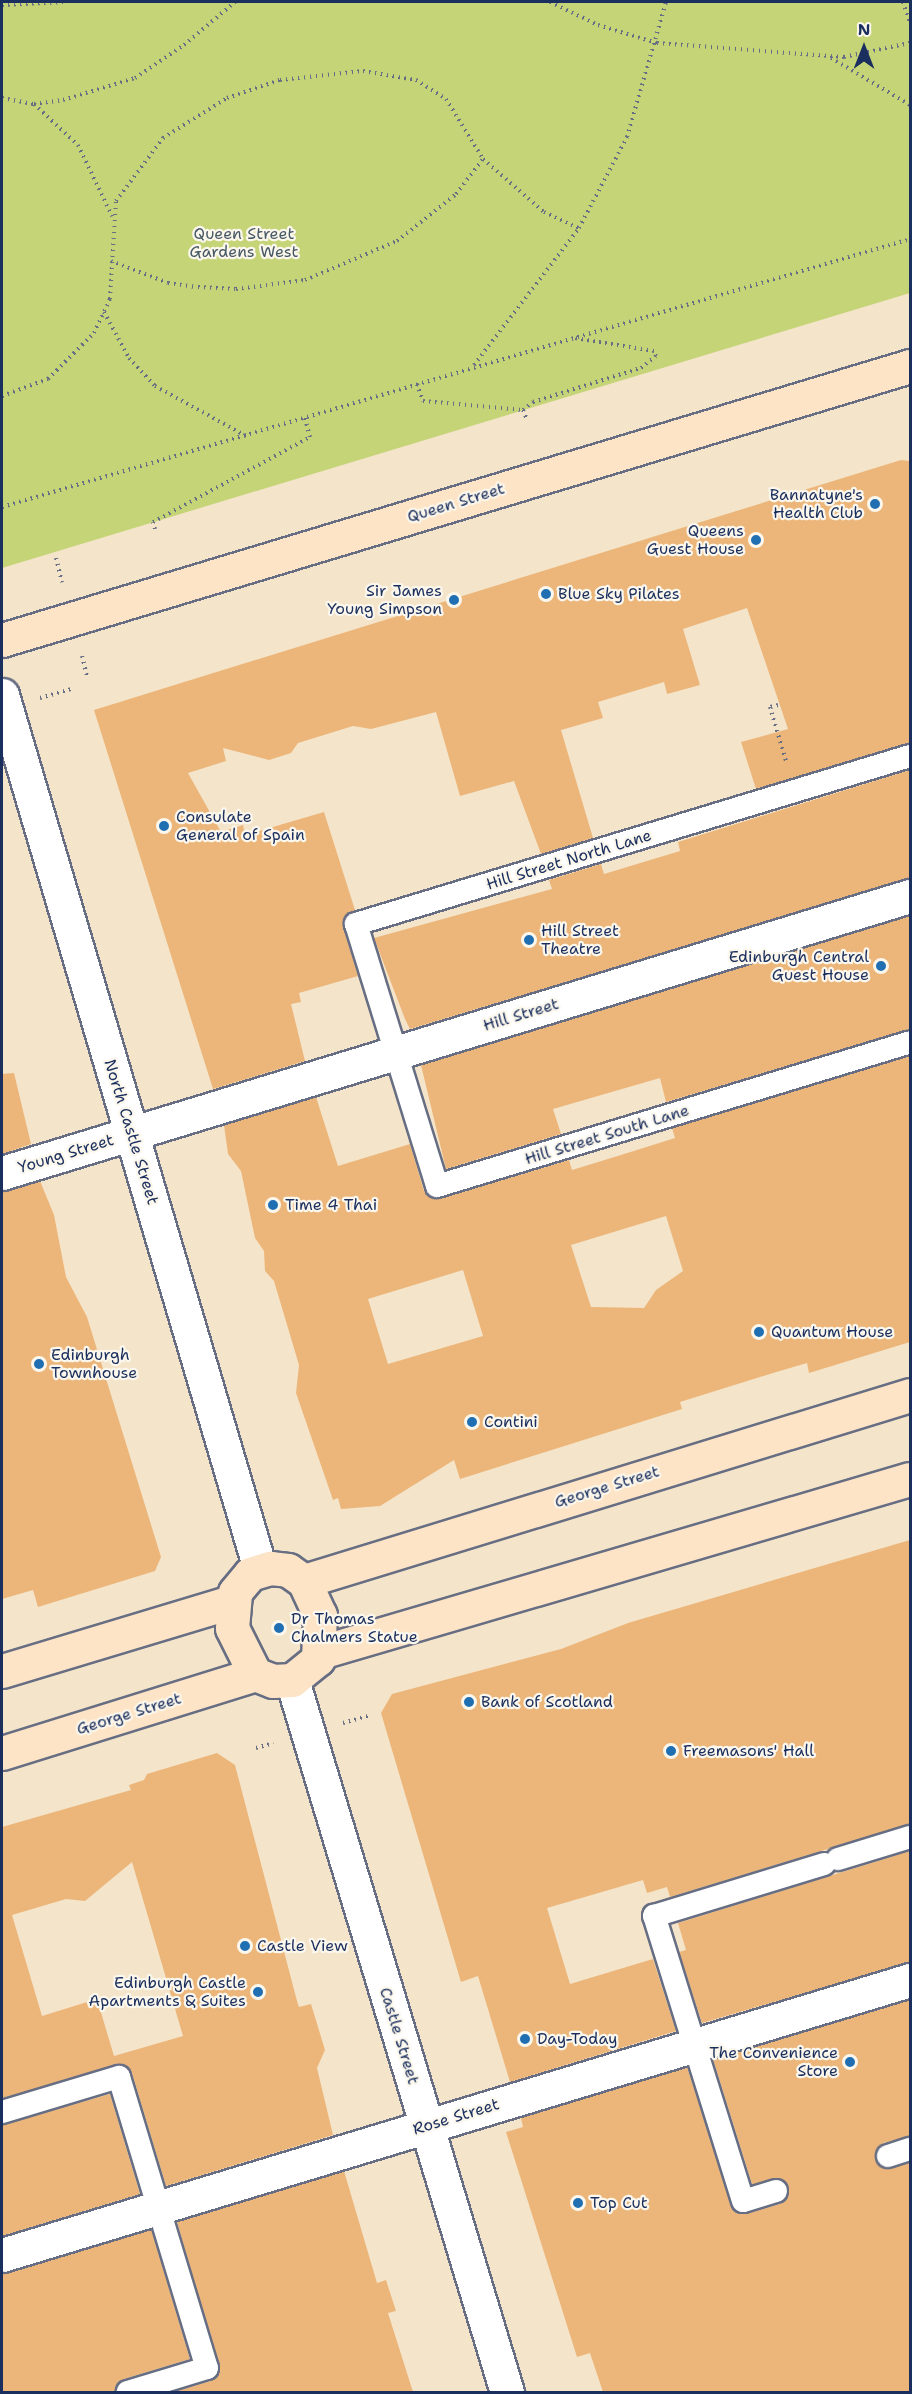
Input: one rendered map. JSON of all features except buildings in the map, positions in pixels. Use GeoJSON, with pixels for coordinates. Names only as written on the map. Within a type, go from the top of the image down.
{"type":"FeatureCollection","features":[{"type":"Feature","properties":{"kind":"street","name":"Queen Street"},"geometry":{"type":"LineString","coordinates":[[2,640],[910,366]]}},
{"type":"Feature","properties":{"kind":"street","name":"North Castle Street"},"geometry":{"type":"LineString","coordinates":[[2,695],[260,1569]]}},
{"type":"Feature","properties":{"kind":"street","name":"Hill Street"},"geometry":{"type":"LineString","coordinates":[[131,1134],[910,896]]}},
{"type":"Feature","properties":{"kind":"street","name":"Young Street"},"geometry":{"type":"LineString","coordinates":[[2,1173],[131,1134]]}},
{"type":"Feature","properties":{"kind":"street","name":"George Street"},"geometry":{"type":"LineString","coordinates":[[304,1581],[910,1395]]}},
{"type":"Feature","properties":{"kind":"street"},"geometry":{"type":"LineString","coordinates":[[292,1680],[306,1672],[321,1652],[910,1479]]}},
{"type":"Feature","properties":{"kind":"street"},"geometry":{"type":"LineString","coordinates":[[255,1674],[235,1641],[231,1602],[241,1582],[260,1569],[288,1570],[304,1581],[320,1615],[321,1652]]}},
{"type":"Feature","properties":{"kind":"street"},"geometry":{"type":"LineString","coordinates":[[2,1671],[231,1602]]}},
{"type":"Feature","properties":{"kind":"street","name":"George Street"},"geometry":{"type":"LineString","coordinates":[[2,1753],[255,1674],[273,1681],[292,1680]]}},
{"type":"Feature","properties":{"kind":"street","name":"Castle Street"},"geometry":{"type":"LineString","coordinates":[[292,1680],[507,2392]]}},
{"type":"Feature","properties":{"kind":"street","name":"Rose Street"},"geometry":{"type":"LineString","coordinates":[[2,2255],[159,2208],[430,2139],[694,2045],[910,1980]]}},
{"type":"Feature","properties":{"kind":"lane","name":"Hill Street North Lane"},"geometry":{"type":"LineString","coordinates":[[396,1053],[356,924],[910,756]]}},
{"type":"Feature","properties":{"kind":"lane","name":"Hill Street South Lane"},"geometry":{"type":"LineString","coordinates":[[396,1053],[437,1186],[910,1042]]}},
{"type":"Feature","properties":{"kind":"lane"},"geometry":{"type":"LineString","coordinates":[[776,2191],[743,2201],[654,1916],[910,1837]]}},
{"type":"Feature","properties":{"kind":"lane"},"geometry":{"type":"LineString","coordinates":[[2,2112],[119,2077],[207,2368],[128,2392]]}},
{"type":"Feature","properties":{"kind":"lane"},"geometry":{"type":"LineString","coordinates":[[888,2156],[910,2149]]}},
{"type":"Feature","properties":{"kind":"path"},"geometry":{"type":"LineString","coordinates":[[2,5],[63,2]]}},
{"type":"Feature","properties":{"kind":"path"},"geometry":{"type":"LineString","coordinates":[[2,98],[34,104],[98,92],[135,78],[178,51],[235,2]]}},
{"type":"Feature","properties":{"kind":"path"},"geometry":{"type":"LineString","coordinates":[[550,2],[597,25],[657,43],[828,56],[866,54],[910,43]]}},
{"type":"Feature","properties":{"kind":"path"},"geometry":{"type":"LineString","coordinates":[[474,366],[579,228],[627,136],[657,43],[666,2]]}},
{"type":"Feature","properties":{"kind":"path"},"geometry":{"type":"LineString","coordinates":[[903,2],[910,22]]}},
{"type":"Feature","properties":{"kind":"path"},"geometry":{"type":"LineString","coordinates":[[828,56],[910,105]]}},
{"type":"Feature","properties":{"kind":"path"},"geometry":{"type":"LineString","coordinates":[[2,396],[48,379],[68,364],[104,312],[110,299],[112,217],[127,183],[163,138],[227,98],[306,75],[363,71],[416,80],[446,99],[483,159],[544,212],[579,228]]}},
{"type":"Feature","properties":{"kind":"path"},"geometry":{"type":"LineString","coordinates":[[34,104],[78,145],[112,217]]}},
{"type":"Feature","properties":{"kind":"path"},"geometry":{"type":"LineString","coordinates":[[111,261],[168,283],[198,287],[263,287],[313,278],[354,264],[419,227],[456,194],[483,159]]}},
{"type":"Feature","properties":{"kind":"path"},"geometry":{"type":"LineString","coordinates":[[2,507],[910,239]]}},
{"type":"Feature","properties":{"kind":"path"},"geometry":{"type":"LineString","coordinates":[[104,312],[129,358],[155,386],[247,436]]}},
{"type":"Feature","properties":{"kind":"path"},"geometry":{"type":"LineString","coordinates":[[417,384],[423,401],[523,410],[533,402],[646,366],[656,356],[654,351],[571,338]]}},
{"type":"Feature","properties":{"kind":"path"},"geometry":{"type":"LineString","coordinates":[[523,410],[526,417]]}},
{"type":"Feature","properties":{"kind":"path"},"geometry":{"type":"LineString","coordinates":[[155,529],[153,522],[310,437],[305,418]]}},
{"type":"Feature","properties":{"kind":"path"},"geometry":{"type":"LineString","coordinates":[[778,705],[770,707],[788,767]]}},
{"type":"Feature","properties":{"kind":"green space","name":"Queen Street Gardens West"},"geometry":{"type":"Polygon","coordinates":[[[2,2],[910,2],[910,293],[2,568],[2,2]]]}},
{"type":"Feature","properties":{"kind":"place","name":"Bannatyne's Health Club"},"geometry":{"type":"Point","coordinates":[875,504]}},
{"type":"Feature","properties":{"kind":"place","name":"Queens Guest House"},"geometry":{"type":"Point","coordinates":[756,540]}},
{"type":"Feature","properties":{"kind":"place","name":"Blue Sky Pilates"},"geometry":{"type":"Point","coordinates":[546,594]}},
{"type":"Feature","properties":{"kind":"place","name":"Sir James Young Simpson"},"geometry":{"type":"Point","coordinates":[454,600]}},
{"type":"Feature","properties":{"kind":"place","name":"Consulate General of Spain"},"geometry":{"type":"Point","coordinates":[164,826]}},
{"type":"Feature","properties":{"kind":"place","name":"Hill Street Theatre"},"geometry":{"type":"Point","coordinates":[529,940]}},
{"type":"Feature","properties":{"kind":"place","name":"Edinburgh Central Guest House"},"geometry":{"type":"Point","coordinates":[881,966]}},
{"type":"Feature","properties":{"kind":"place","name":"Time 4 Thai"},"geometry":{"type":"Point","coordinates":[273,1205]}},
{"type":"Feature","properties":{"kind":"place","name":"Quantum House"},"geometry":{"type":"Point","coordinates":[759,1332]}},
{"type":"Feature","properties":{"kind":"place","name":"Edinburgh Townhouse"},"geometry":{"type":"Point","coordinates":[39,1364]}},
{"type":"Feature","properties":{"kind":"place","name":"Contini"},"geometry":{"type":"Point","coordinates":[472,1422]}},
{"type":"Feature","properties":{"kind":"place","name":"Dr Thomas Chalmers Statue"},"geometry":{"type":"Point","coordinates":[279,1628]}},
{"type":"Feature","properties":{"kind":"place","name":"Bank of Scotland"},"geometry":{"type":"Point","coordinates":[469,1702]}},
{"type":"Feature","properties":{"kind":"place","name":"Freemasons' Hall"},"geometry":{"type":"Point","coordinates":[671,1751]}},
{"type":"Feature","properties":{"kind":"place","name":"Castle View"},"geometry":{"type":"Point","coordinates":[245,1946]}},
{"type":"Feature","properties":{"kind":"place","name":"Edinburgh Castle Apartments & Suites"},"geometry":{"type":"Point","coordinates":[258,1992]}},
{"type":"Feature","properties":{"kind":"place","name":"Day-Today"},"geometry":{"type":"Point","coordinates":[525,2039]}},
{"type":"Feature","properties":{"kind":"place","name":"The Convenience Store"},"geometry":{"type":"Point","coordinates":[850,2062]}},
{"type":"Feature","properties":{"kind":"place","name":"Top Cut"},"geometry":{"type":"Point","coordinates":[578,2203]}}]}
